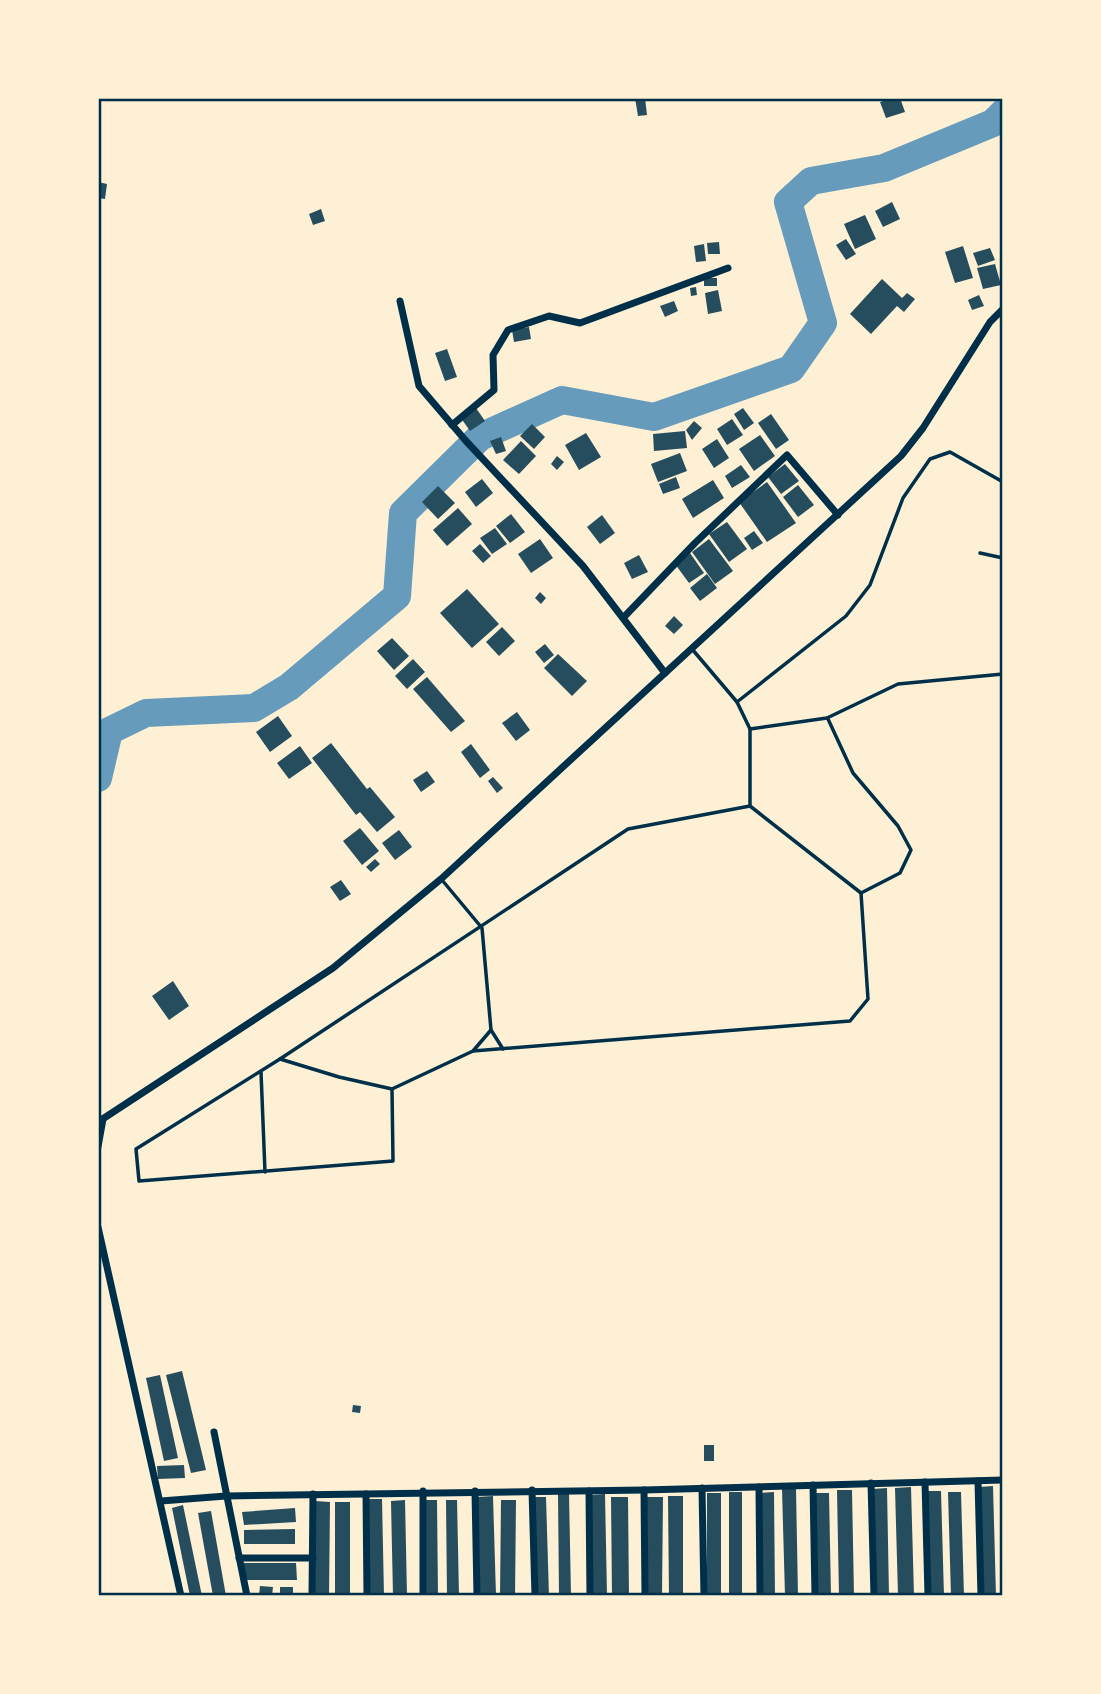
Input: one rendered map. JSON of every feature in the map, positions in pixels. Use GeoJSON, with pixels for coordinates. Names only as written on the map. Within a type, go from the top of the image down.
{"type":"FeatureCollection","features":[{"type":"Feature","properties":{"kind":"street"},"geometry":{"type":"LineString","coordinates":[[452,425],[494,390],[492,355],[508,331],[549,316],[580,323],[728,268]]}},
{"type":"Feature","properties":{"kind":"street"},"geometry":{"type":"LineString","coordinates":[[400,301],[419,386],[466,441],[583,566],[665,673]]}},
{"type":"Feature","properties":{"kind":"street"},"geometry":{"type":"LineString","coordinates":[[98,1147],[100,1120],[332,968],[442,879],[838,515],[901,456],[923,428],[990,322],[1003,309]]}},
{"type":"Feature","properties":{"kind":"street"},"geometry":{"type":"LineString","coordinates":[[624,617],[695,543],[787,455],[838,515]]}},
{"type":"Feature","properties":{"kind":"street"},"geometry":{"type":"LineString","coordinates":[[98,1227],[181,1596]]}},
{"type":"Feature","properties":{"kind":"street"},"geometry":{"type":"LineString","coordinates":[[214,1432],[247,1596]]}},
{"type":"Feature","properties":{"kind":"street"},"geometry":{"type":"LineString","coordinates":[[978,1480],[981,1596]]}},
{"type":"Feature","properties":{"kind":"street"},"geometry":{"type":"LineString","coordinates":[[161,1501],[226,1496],[423,1491],[644,1490],[1003,1480]]}},
{"type":"Feature","properties":{"kind":"street"},"geometry":{"type":"LineString","coordinates":[[925,1482],[928,1596]]}},
{"type":"Feature","properties":{"kind":"street"},"geometry":{"type":"LineString","coordinates":[[871,1483],[874,1596]]}},
{"type":"Feature","properties":{"kind":"street"},"geometry":{"type":"LineString","coordinates":[[813,1485],[815,1596]]}},
{"type":"Feature","properties":{"kind":"street"},"geometry":{"type":"LineString","coordinates":[[759,1487],[761,1596]]}},
{"type":"Feature","properties":{"kind":"street"},"geometry":{"type":"LineString","coordinates":[[702,1488],[704,1596]]}},
{"type":"Feature","properties":{"kind":"street"},"geometry":{"type":"LineString","coordinates":[[475,1490],[477,1596]]}},
{"type":"Feature","properties":{"kind":"street"},"geometry":{"type":"LineString","coordinates":[[532,1490],[535,1596]]}},
{"type":"Feature","properties":{"kind":"street"},"geometry":{"type":"LineString","coordinates":[[644,1490],[645,1596]]}},
{"type":"Feature","properties":{"kind":"street"},"geometry":{"type":"LineString","coordinates":[[423,1491],[423,1596]]}},
{"type":"Feature","properties":{"kind":"street"},"geometry":{"type":"LineString","coordinates":[[589,1491],[590,1596]]}},
{"type":"Feature","properties":{"kind":"street"},"geometry":{"type":"LineString","coordinates":[[312,1596],[313,1494]]}},
{"type":"Feature","properties":{"kind":"street"},"geometry":{"type":"LineString","coordinates":[[366,1494],[367,1596]]}},
{"type":"Feature","properties":{"kind":"street"},"geometry":{"type":"LineString","coordinates":[[239,1558],[313,1558]]}},
{"type":"Feature","properties":{"kind":"lane"},"geometry":{"type":"LineString","coordinates":[[737,702],[846,616],[854,606],[870,585],[903,498],[930,459],[950,452],[1003,482]]}},
{"type":"Feature","properties":{"kind":"lane"},"geometry":{"type":"LineString","coordinates":[[980,553],[1003,558]]}},
{"type":"Feature","properties":{"kind":"lane"},"geometry":{"type":"LineString","coordinates":[[692,648],[737,702],[750,729],[750,806]]}},
{"type":"Feature","properties":{"kind":"lane"},"geometry":{"type":"LineString","coordinates":[[750,729],[827,719],[898,684],[1003,674]]}},
{"type":"Feature","properties":{"kind":"lane"},"geometry":{"type":"LineString","coordinates":[[827,719],[853,774],[898,826],[911,850],[900,873],[861,893]]}},
{"type":"Feature","properties":{"kind":"lane"},"geometry":{"type":"LineString","coordinates":[[392,1089],[393,1161],[139,1181],[136,1149],[261,1072],[628,829],[750,806],[861,893],[868,999],[850,1021],[473,1051]]}},
{"type":"Feature","properties":{"kind":"lane"},"geometry":{"type":"LineString","coordinates":[[442,879],[482,928],[491,1031],[504,1050]]}},
{"type":"Feature","properties":{"kind":"lane"},"geometry":{"type":"LineString","coordinates":[[280,1059],[339,1077],[392,1089],[473,1051],[491,1031]]}},
{"type":"Feature","properties":{"kind":"lane"},"geometry":{"type":"LineString","coordinates":[[261,1072],[265,1172]]}},
{"type":"Feature","properties":{"kind":"building"},"geometry":{"type":"Polygon","coordinates":[[[635,98],[645,98],[647,115],[638,116],[635,98]]]}},
{"type":"Feature","properties":{"kind":"building"},"geometry":{"type":"Polygon","coordinates":[[[900,98],[905,112],[886,118],[880,102],[900,98]]]}},
{"type":"Feature","properties":{"kind":"building"},"geometry":{"type":"Polygon","coordinates":[[[98,182],[107,184],[105,199],[98,198],[98,182]]]}},
{"type":"Feature","properties":{"kind":"building"},"geometry":{"type":"Polygon","coordinates":[[[892,202],[900,219],[883,227],[875,211],[892,202]]]}},
{"type":"Feature","properties":{"kind":"building"},"geometry":{"type":"Polygon","coordinates":[[[321,209],[325,221],[313,225],[309,214],[321,209]]]}},
{"type":"Feature","properties":{"kind":"building"},"geometry":{"type":"Polygon","coordinates":[[[865,215],[876,239],[855,249],[844,224],[865,215]]]}},
{"type":"Feature","properties":{"kind":"building"},"geometry":{"type":"Polygon","coordinates":[[[846,239],[856,254],[846,260],[836,245],[846,239]]]}},
{"type":"Feature","properties":{"kind":"building"},"geometry":{"type":"Polygon","coordinates":[[[719,242],[720,254],[708,254],[707,243],[719,242]]]}},
{"type":"Feature","properties":{"kind":"building"},"geometry":{"type":"Polygon","coordinates":[[[704,244],[706,261],[696,262],[694,246],[704,244]]]}},
{"type":"Feature","properties":{"kind":"building"},"geometry":{"type":"Polygon","coordinates":[[[963,246],[973,278],[955,283],[945,252],[963,246]]]}},
{"type":"Feature","properties":{"kind":"building"},"geometry":{"type":"Polygon","coordinates":[[[990,248],[995,260],[978,266],[973,253],[990,248]]]}},
{"type":"Feature","properties":{"kind":"building"},"geometry":{"type":"Polygon","coordinates":[[[995,264],[1001,285],[983,289],[977,268],[995,264]]]}},
{"type":"Feature","properties":{"kind":"building"},"geometry":{"type":"Polygon","coordinates":[[[704,278],[717,278],[717,286],[704,286],[704,278]]]}},
{"type":"Feature","properties":{"kind":"building"},"geometry":{"type":"Polygon","coordinates":[[[882,279],[902,298],[907,293],[915,299],[904,312],[897,306],[871,334],[850,314],[882,279]]]}},
{"type":"Feature","properties":{"kind":"building"},"geometry":{"type":"Polygon","coordinates":[[[696,287],[697,295],[691,296],[690,288],[696,287]]]}},
{"type":"Feature","properties":{"kind":"building"},"geometry":{"type":"Polygon","coordinates":[[[718,290],[722,311],[708,314],[705,293],[718,290]]]}},
{"type":"Feature","properties":{"kind":"building"},"geometry":{"type":"Polygon","coordinates":[[[979,295],[984,306],[972,310],[968,300],[979,295]]]}},
{"type":"Feature","properties":{"kind":"building"},"geometry":{"type":"Polygon","coordinates":[[[674,301],[678,311],[665,317],[660,306],[674,301]]]}},
{"type":"Feature","properties":{"kind":"building"},"geometry":{"type":"Polygon","coordinates":[[[529,327],[531,339],[514,342],[512,330],[529,327]]]}},
{"type":"Feature","properties":{"kind":"building"},"geometry":{"type":"Polygon","coordinates":[[[447,349],[457,377],[445,381],[435,353],[447,349]]]}},
{"type":"Feature","properties":{"kind":"building"},"geometry":{"type":"Polygon","coordinates":[[[476,408],[485,421],[470,431],[461,418],[476,408]]]}},
{"type":"Feature","properties":{"kind":"building"},"geometry":{"type":"Polygon","coordinates":[[[743,408],[754,423],[744,430],[734,414],[743,408]]]}},
{"type":"Feature","properties":{"kind":"building"},"geometry":{"type":"Polygon","coordinates":[[[771,414],[789,440],[776,449],[758,423],[771,414]]]}},
{"type":"Feature","properties":{"kind":"building"},"geometry":{"type":"Polygon","coordinates":[[[732,419],[743,435],[727,445],[717,429],[732,419]]]}},
{"type":"Feature","properties":{"kind":"building"},"geometry":{"type":"Polygon","coordinates":[[[694,421],[702,428],[692,440],[686,430],[694,421]]]}},
{"type":"Feature","properties":{"kind":"building"},"geometry":{"type":"Polygon","coordinates":[[[532,424],[545,437],[534,449],[520,436],[532,424]]]}},
{"type":"Feature","properties":{"kind":"building"},"geometry":{"type":"Polygon","coordinates":[[[685,431],[687,448],[654,451],[653,434],[685,431]]]}},
{"type":"Feature","properties":{"kind":"building"},"geometry":{"type":"Polygon","coordinates":[[[586,433],[601,457],[579,470],[565,445],[586,433]]]}},
{"type":"Feature","properties":{"kind":"building"},"geometry":{"type":"Polygon","coordinates":[[[760,435],[775,456],[754,471],[739,449],[760,435]]]}},
{"type":"Feature","properties":{"kind":"building"},"geometry":{"type":"Polygon","coordinates":[[[501,437],[506,451],[496,454],[490,441],[501,437]]]}},
{"type":"Feature","properties":{"kind":"building"},"geometry":{"type":"Polygon","coordinates":[[[717,439],[729,458],[714,468],[702,449],[717,439]]]}},
{"type":"Feature","properties":{"kind":"building"},"geometry":{"type":"Polygon","coordinates":[[[521,441],[536,456],[519,474],[503,460],[521,441]]]}},
{"type":"Feature","properties":{"kind":"building"},"geometry":{"type":"Polygon","coordinates":[[[680,453],[687,471],[658,482],[651,464],[680,453]]]}},
{"type":"Feature","properties":{"kind":"building"},"geometry":{"type":"Polygon","coordinates":[[[557,456],[564,462],[557,470],[551,464],[557,456]]]}},
{"type":"Feature","properties":{"kind":"building"},"geometry":{"type":"Polygon","coordinates":[[[785,464],[799,481],[781,494],[768,477],[785,464]]]}},
{"type":"Feature","properties":{"kind":"building"},"geometry":{"type":"Polygon","coordinates":[[[741,465],[750,477],[732,488],[725,476],[741,465]]]}},
{"type":"Feature","properties":{"kind":"building"},"geometry":{"type":"Polygon","coordinates":[[[676,477],[680,488],[663,494],[659,484],[676,477]]]}},
{"type":"Feature","properties":{"kind":"building"},"geometry":{"type":"Polygon","coordinates":[[[482,479],[493,493],[476,507],[465,492],[482,479]]]}},
{"type":"Feature","properties":{"kind":"building"},"geometry":{"type":"Polygon","coordinates":[[[713,480],[724,498],[693,518],[682,499],[713,480]]]}},
{"type":"Feature","properties":{"kind":"building"},"geometry":{"type":"Polygon","coordinates":[[[767,482],[796,523],[767,542],[739,502],[767,482]]]}},
{"type":"Feature","properties":{"kind":"building"},"geometry":{"type":"Polygon","coordinates":[[[798,485],[814,505],[798,517],[783,497],[798,485]]]}},
{"type":"Feature","properties":{"kind":"building"},"geometry":{"type":"Polygon","coordinates":[[[438,486],[455,503],[438,519],[422,502],[438,486]]]}},
{"type":"Feature","properties":{"kind":"building"},"geometry":{"type":"Polygon","coordinates":[[[458,508],[472,524],[447,546],[433,530],[458,508]]]}},
{"type":"Feature","properties":{"kind":"building"},"geometry":{"type":"Polygon","coordinates":[[[511,514],[525,532],[510,543],[496,526],[511,514]]]}},
{"type":"Feature","properties":{"kind":"building"},"geometry":{"type":"Polygon","coordinates":[[[602,515],[615,533],[600,544],[587,527],[602,515]]]}},
{"type":"Feature","properties":{"kind":"building"},"geometry":{"type":"Polygon","coordinates":[[[727,522],[747,549],[729,562],[709,534],[727,522]]]}},
{"type":"Feature","properties":{"kind":"building"},"geometry":{"type":"Polygon","coordinates":[[[495,528],[507,544],[492,554],[480,538],[495,528]]]}},
{"type":"Feature","properties":{"kind":"building"},"geometry":{"type":"Polygon","coordinates":[[[754,531],[763,543],[752,550],[744,538],[754,531]]]}},
{"type":"Feature","properties":{"kind":"building"},"geometry":{"type":"Polygon","coordinates":[[[540,539],[553,558],[531,573],[518,554],[540,539]]]}},
{"type":"Feature","properties":{"kind":"building"},"geometry":{"type":"Polygon","coordinates":[[[709,539],[733,571],[715,584],[692,552],[709,539]]]}},
{"type":"Feature","properties":{"kind":"building"},"geometry":{"type":"Polygon","coordinates":[[[480,544],[491,556],[483,563],[472,551],[480,544]]]}},
{"type":"Feature","properties":{"kind":"building"},"geometry":{"type":"Polygon","coordinates":[[[690,553],[704,573],[689,583],[675,564],[690,553]]]}},
{"type":"Feature","properties":{"kind":"building"},"geometry":{"type":"Polygon","coordinates":[[[639,555],[648,572],[632,579],[624,563],[639,555]]]}},
{"type":"Feature","properties":{"kind":"building"},"geometry":{"type":"Polygon","coordinates":[[[707,574],[717,588],[700,601],[690,588],[707,574]]]}},
{"type":"Feature","properties":{"kind":"building"},"geometry":{"type":"Polygon","coordinates":[[[467,589],[499,624],[472,648],[440,613],[467,589]]]}},
{"type":"Feature","properties":{"kind":"building"},"geometry":{"type":"Polygon","coordinates":[[[540,592],[546,598],[541,604],[535,598],[540,592]]]}},
{"type":"Feature","properties":{"kind":"building"},"geometry":{"type":"Polygon","coordinates":[[[674,616],[683,625],[674,634],[665,626],[674,616]]]}},
{"type":"Feature","properties":{"kind":"building"},"geometry":{"type":"Polygon","coordinates":[[[502,627],[515,641],[499,656],[486,642],[502,627]]]}},
{"type":"Feature","properties":{"kind":"building"},"geometry":{"type":"Polygon","coordinates":[[[392,638],[409,656],[394,670],[377,651],[392,638]]]}},
{"type":"Feature","properties":{"kind":"building"},"geometry":{"type":"Polygon","coordinates":[[[545,644],[554,655],[544,663],[535,652],[545,644]]]}},
{"type":"Feature","properties":{"kind":"building"},"geometry":{"type":"Polygon","coordinates":[[[558,654],[587,681],[572,696],[544,668],[558,654]]]}},
{"type":"Feature","properties":{"kind":"building"},"geometry":{"type":"Polygon","coordinates":[[[413,659],[425,672],[407,689],[395,676],[413,659]]]}},
{"type":"Feature","properties":{"kind":"building"},"geometry":{"type":"Polygon","coordinates":[[[427,677],[465,721],[451,732],[413,689],[427,677]]]}},
{"type":"Feature","properties":{"kind":"building"},"geometry":{"type":"Polygon","coordinates":[[[517,712],[530,730],[516,741],[502,723],[517,712]]]}},
{"type":"Feature","properties":{"kind":"building"},"geometry":{"type":"Polygon","coordinates":[[[278,716],[292,736],[270,752],[256,732],[278,716]]]}},
{"type":"Feature","properties":{"kind":"building"},"geometry":{"type":"Polygon","coordinates":[[[331,743],[367,789],[370,787],[395,817],[377,832],[360,812],[356,815],[312,758],[331,743]]]}},
{"type":"Feature","properties":{"kind":"building"},"geometry":{"type":"Polygon","coordinates":[[[471,744],[490,770],[480,778],[461,752],[471,744]]]}},
{"type":"Feature","properties":{"kind":"building"},"geometry":{"type":"Polygon","coordinates":[[[300,746],[312,763],[289,779],[277,763],[300,746]]]}},
{"type":"Feature","properties":{"kind":"building"},"geometry":{"type":"Polygon","coordinates":[[[427,771],[435,782],[421,792],[413,780],[427,771]]]}},
{"type":"Feature","properties":{"kind":"building"},"geometry":{"type":"Polygon","coordinates":[[[493,777],[503,788],[497,793],[488,781],[493,777]]]}},
{"type":"Feature","properties":{"kind":"building"},"geometry":{"type":"Polygon","coordinates":[[[360,828],[379,851],[362,865],[343,841],[360,828]]]}},
{"type":"Feature","properties":{"kind":"building"},"geometry":{"type":"Polygon","coordinates":[[[399,830],[412,847],[395,860],[382,843],[399,830]]]}},
{"type":"Feature","properties":{"kind":"building"},"geometry":{"type":"Polygon","coordinates":[[[375,859],[380,864],[371,872],[366,867],[375,859]]]}},
{"type":"Feature","properties":{"kind":"building"},"geometry":{"type":"Polygon","coordinates":[[[341,880],[351,894],[340,901],[330,887],[341,880]]]}},
{"type":"Feature","properties":{"kind":"building"},"geometry":{"type":"Polygon","coordinates":[[[173,981],[189,1006],[169,1020],[152,996],[173,981]]]}},
{"type":"Feature","properties":{"kind":"building"},"geometry":{"type":"Polygon","coordinates":[[[182,1371],[206,1470],[191,1473],[166,1375],[182,1371]]]}},
{"type":"Feature","properties":{"kind":"building"},"geometry":{"type":"Polygon","coordinates":[[[160,1375],[178,1458],[164,1461],[146,1378],[160,1375]]]}},
{"type":"Feature","properties":{"kind":"building"},"geometry":{"type":"Polygon","coordinates":[[[353,1405],[361,1406],[360,1413],[352,1412],[353,1405]]]}},
{"type":"Feature","properties":{"kind":"building"},"geometry":{"type":"Polygon","coordinates":[[[704,1445],[714,1445],[714,1461],[704,1461],[704,1445]]]}},
{"type":"Feature","properties":{"kind":"building"},"geometry":{"type":"Polygon","coordinates":[[[184,1465],[185,1478],[158,1479],[157,1466],[184,1465]]]}},
{"type":"Feature","properties":{"kind":"building"},"geometry":{"type":"Polygon","coordinates":[[[993,1486],[996,1596],[981,1596],[979,1487],[993,1486]]]}},
{"type":"Feature","properties":{"kind":"building"},"geometry":{"type":"Polygon","coordinates":[[[911,1487],[914,1596],[898,1596],[895,1488],[911,1487]]]}},
{"type":"Feature","properties":{"kind":"building"},"geometry":{"type":"Polygon","coordinates":[[[887,1488],[889,1596],[874,1596],[872,1489],[887,1488]]]}},
{"type":"Feature","properties":{"kind":"building"},"geometry":{"type":"Polygon","coordinates":[[[782,1489],[796,1489],[798,1596],[785,1596],[782,1489]]]}},
{"type":"Feature","properties":{"kind":"building"},"geometry":{"type":"Polygon","coordinates":[[[837,1490],[852,1490],[854,1596],[839,1596],[837,1490]]]}},
{"type":"Feature","properties":{"kind":"building"},"geometry":{"type":"Polygon","coordinates":[[[926,1491],[941,1491],[944,1596],[929,1596],[926,1491]]]}},
{"type":"Feature","properties":{"kind":"building"},"geometry":{"type":"Polygon","coordinates":[[[729,1492],[742,1492],[742,1596],[729,1596],[729,1492]]]}},
{"type":"Feature","properties":{"kind":"building"},"geometry":{"type":"Polygon","coordinates":[[[774,1492],[775,1596],[761,1596],[760,1493],[774,1492]]]}},
{"type":"Feature","properties":{"kind":"building"},"geometry":{"type":"Polygon","coordinates":[[[948,1492],[961,1492],[964,1596],[951,1596],[948,1492]]]}},
{"type":"Feature","properties":{"kind":"building"},"geometry":{"type":"Polygon","coordinates":[[[707,1493],[721,1493],[721,1596],[707,1596],[707,1493]]]}},
{"type":"Feature","properties":{"kind":"building"},"geometry":{"type":"Polygon","coordinates":[[[814,1493],[829,1493],[831,1596],[816,1596],[814,1493]]]}},
{"type":"Feature","properties":{"kind":"building"},"geometry":{"type":"Polygon","coordinates":[[[558,1494],[569,1494],[571,1596],[559,1596],[558,1494]]]}},
{"type":"Feature","properties":{"kind":"building"},"geometry":{"type":"Polygon","coordinates":[[[605,1494],[607,1596],[591,1596],[589,1495],[605,1494]]]}},
{"type":"Feature","properties":{"kind":"building"},"geometry":{"type":"Polygon","coordinates":[[[493,1496],[496,1596],[478,1596],[476,1497],[493,1496]]]}},
{"type":"Feature","properties":{"kind":"building"},"geometry":{"type":"Polygon","coordinates":[[[668,1496],[683,1496],[683,1596],[669,1596],[668,1496]]]}},
{"type":"Feature","properties":{"kind":"building"},"geometry":{"type":"Polygon","coordinates":[[[533,1497],[546,1497],[549,1596],[537,1596],[533,1497]]]}},
{"type":"Feature","properties":{"kind":"building"},"geometry":{"type":"Polygon","coordinates":[[[611,1497],[628,1497],[629,1596],[612,1596],[611,1497]]]}},
{"type":"Feature","properties":{"kind":"building"},"geometry":{"type":"Polygon","coordinates":[[[646,1497],[663,1497],[662,1596],[645,1596],[646,1497]]]}},
{"type":"Feature","properties":{"kind":"building"},"geometry":{"type":"Polygon","coordinates":[[[366,1499],[382,1499],[384,1596],[367,1596],[366,1499]]]}},
{"type":"Feature","properties":{"kind":"building"},"geometry":{"type":"Polygon","coordinates":[[[405,1500],[407,1596],[393,1596],[391,1501],[405,1500]]]}},
{"type":"Feature","properties":{"kind":"building"},"geometry":{"type":"Polygon","coordinates":[[[424,1500],[437,1500],[438,1596],[425,1596],[424,1500]]]}},
{"type":"Feature","properties":{"kind":"building"},"geometry":{"type":"Polygon","coordinates":[[[446,1500],[457,1500],[459,1596],[447,1596],[446,1500]]]}},
{"type":"Feature","properties":{"kind":"building"},"geometry":{"type":"Polygon","coordinates":[[[501,1500],[516,1500],[515,1596],[500,1596],[501,1500]]]}},
{"type":"Feature","properties":{"kind":"building"},"geometry":{"type":"Polygon","coordinates":[[[315,1501],[330,1502],[329,1596],[314,1596],[315,1501]]]}},
{"type":"Feature","properties":{"kind":"building"},"geometry":{"type":"Polygon","coordinates":[[[335,1502],[350,1502],[350,1596],[335,1596],[335,1502]]]}},
{"type":"Feature","properties":{"kind":"building"},"geometry":{"type":"Polygon","coordinates":[[[183,1505],[202,1596],[190,1596],[172,1508],[183,1505]]]}},
{"type":"Feature","properties":{"kind":"building"},"geometry":{"type":"Polygon","coordinates":[[[295,1508],[296,1522],[244,1525],[242,1512],[295,1508]]]}},
{"type":"Feature","properties":{"kind":"building"},"geometry":{"type":"Polygon","coordinates":[[[211,1511],[226,1596],[213,1596],[198,1513],[211,1511]]]}},
{"type":"Feature","properties":{"kind":"building"},"geometry":{"type":"Polygon","coordinates":[[[295,1529],[295,1544],[244,1544],[244,1530],[295,1529]]]}},
{"type":"Feature","properties":{"kind":"building"},"geometry":{"type":"Polygon","coordinates":[[[244,1563],[296,1563],[297,1580],[244,1580],[244,1563]]]}},
{"type":"Feature","properties":{"kind":"building"},"geometry":{"type":"Polygon","coordinates":[[[260,1586],[273,1587],[272,1596],[259,1596],[260,1586]]]}},
{"type":"Feature","properties":{"kind":"building"},"geometry":{"type":"Polygon","coordinates":[[[280,1587],[293,1587],[293,1596],[280,1596],[280,1587]]]}},
{"type":"Feature","properties":{"kind":"waterway"},"geometry":{"type":"LineString","coordinates":[[98,778],[109,731],[146,713],[254,708],[289,687],[397,596],[403,513],[480,437],[562,400],[654,417],[791,369],[823,323],[788,202],[811,181],[884,168],[993,123],[1003,113]]}}]}
